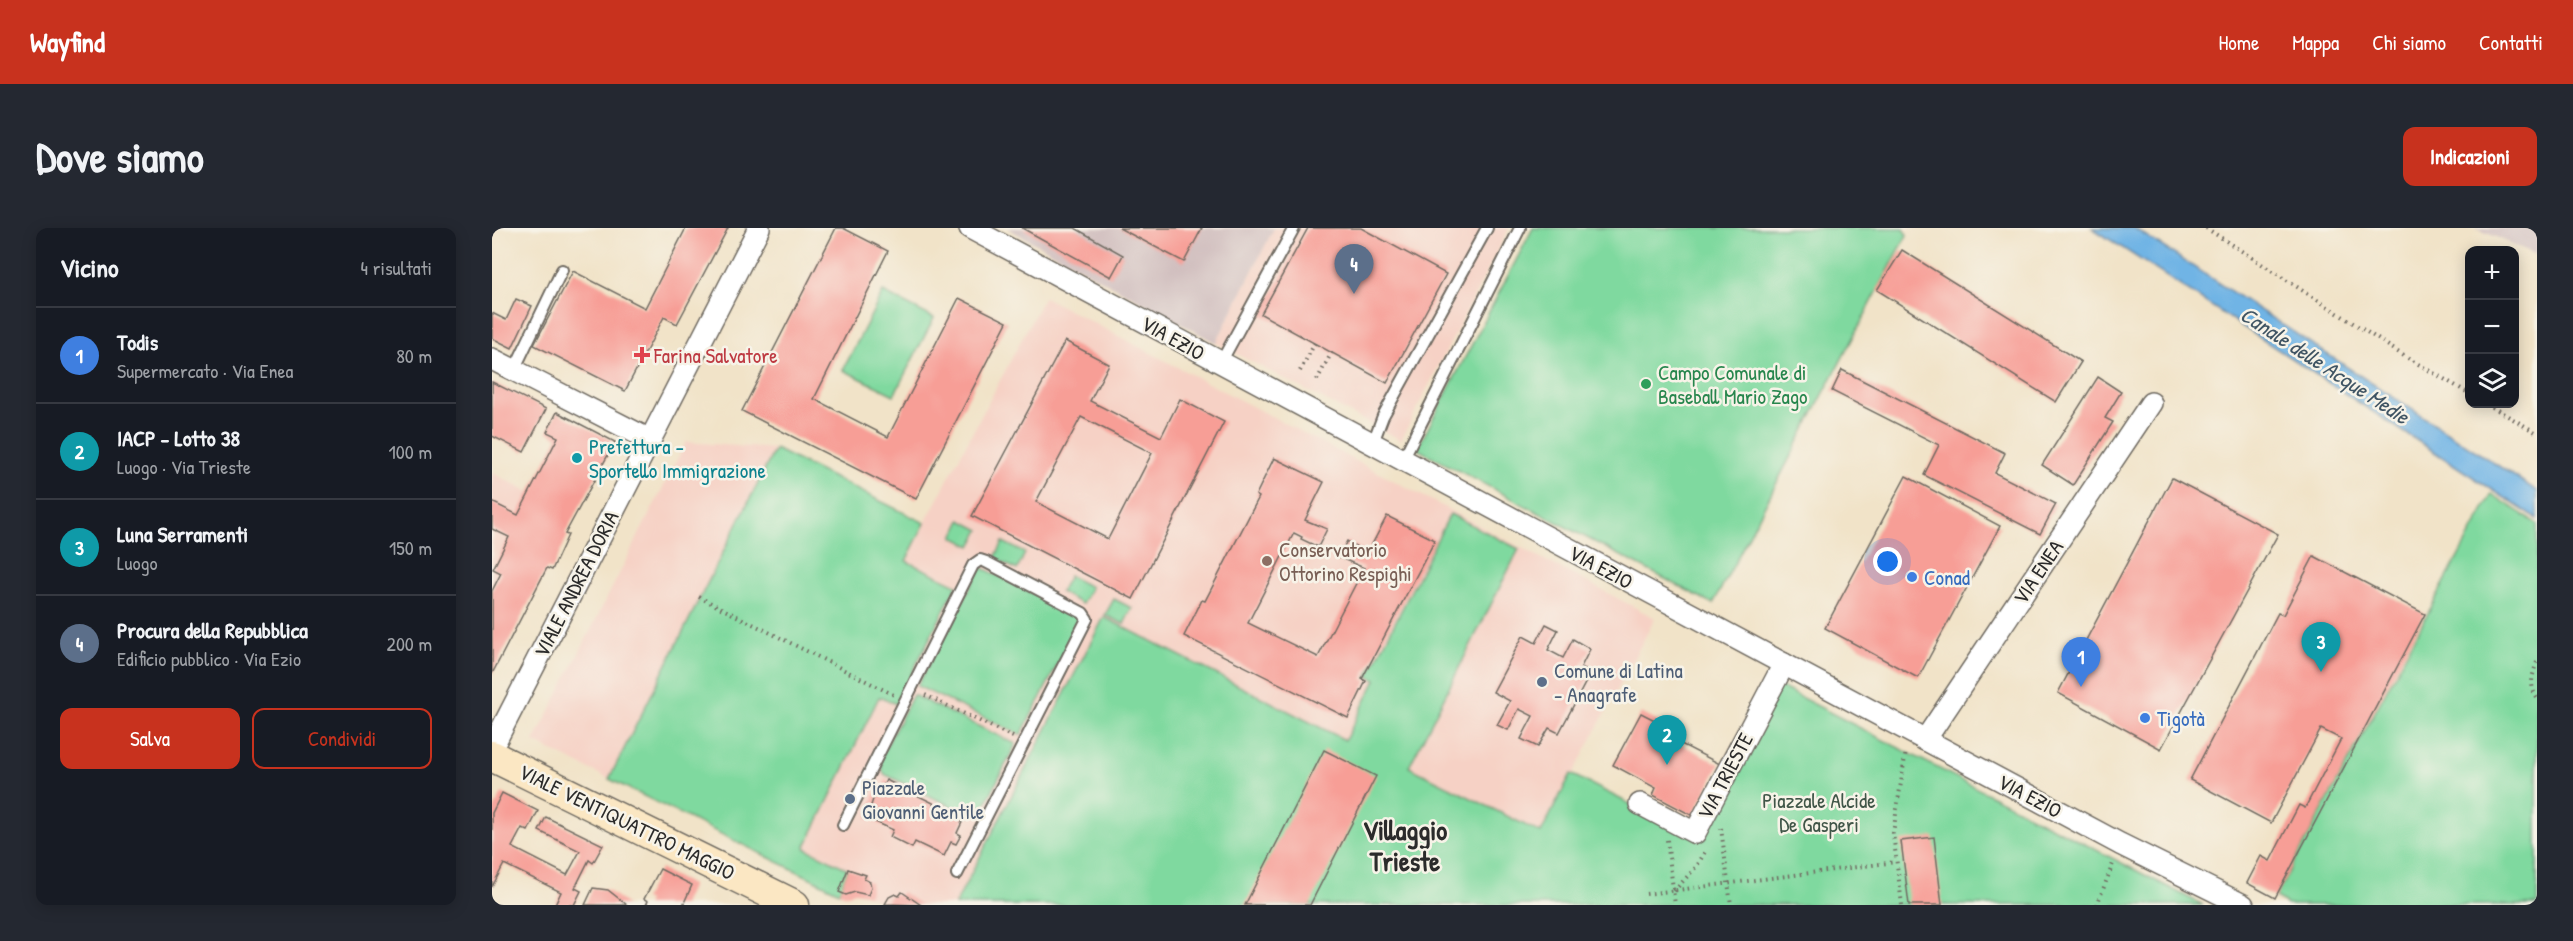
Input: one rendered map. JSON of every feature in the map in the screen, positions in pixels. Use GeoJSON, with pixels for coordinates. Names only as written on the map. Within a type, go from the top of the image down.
{"type":"FeatureCollection","features":[{"type":"Feature","properties":{"kind":"main road","name":"VIALE VENTIQUATTRO MAGGIO"},"geometry":{"type":"LineString","coordinates":[[492,756],[794,905]]}},
{"type":"Feature","properties":{"kind":"street","name":"VIALE ANDREA DORIA"},"geometry":{"type":"LineString","coordinates":[[492,748],[759,228]]}},
{"type":"Feature","properties":{"kind":"street","name":"VIA EZIO"},"geometry":{"type":"LineString","coordinates":[[970,228],[1220,364],[1784,664],[1916,744],[2238,904]]}},
{"type":"Feature","properties":{"kind":"street"},"geometry":{"type":"LineString","coordinates":[[492,359],[650,440]]}},
{"type":"Feature","properties":{"kind":"street","name":"VIA ENEA"},"geometry":{"type":"LineString","coordinates":[[1916,744],[2151,403]]}},
{"type":"Feature","properties":{"kind":"street","name":"VIA TRIESTE"},"geometry":{"type":"LineString","coordinates":[[1640,804],[1695,833],[1784,664]]}},
{"type":"Feature","properties":{"kind":"lane"},"geometry":{"type":"LineString","coordinates":[[1220,364],[1238,336],[1294,228]]}},
{"type":"Feature","properties":{"kind":"lane"},"geometry":{"type":"LineString","coordinates":[[1372,445],[1383,416],[1487,228]]}},
{"type":"Feature","properties":{"kind":"lane"},"geometry":{"type":"LineString","coordinates":[[1402,461],[1520,228]]}},
{"type":"Feature","properties":{"kind":"lane"},"geometry":{"type":"LineString","coordinates":[[514,370],[562,270]]}},
{"type":"Feature","properties":{"kind":"lane"},"geometry":{"type":"LineString","coordinates":[[843,825],[910,688],[974,565],[981,560],[986,562],[1083,613],[1088,619],[957,874]]}},
{"type":"Feature","properties":{"kind":"path"},"geometry":{"type":"LineString","coordinates":[[2206,228],[2404,356],[2465,392]]}},
{"type":"Feature","properties":{"kind":"path"},"geometry":{"type":"LineString","coordinates":[[1300,371],[1315,343]]}},
{"type":"Feature","properties":{"kind":"path"},"geometry":{"type":"LineString","coordinates":[[1317,380],[1332,352]]}},
{"type":"Feature","properties":{"kind":"path"},"geometry":{"type":"LineString","coordinates":[[2494,408],[2537,433]]}},
{"type":"Feature","properties":{"kind":"path"},"geometry":{"type":"LineString","coordinates":[[699,597],[904,700]]}},
{"type":"Feature","properties":{"kind":"path"},"geometry":{"type":"LineString","coordinates":[[2537,662],[2531,687],[2537,698]]}},
{"type":"Feature","properties":{"kind":"path"},"geometry":{"type":"LineString","coordinates":[[910,688],[1024,742]]}},
{"type":"Feature","properties":{"kind":"path"},"geometry":{"type":"LineString","coordinates":[[1902,905],[1893,833],[1916,744]]}},
{"type":"Feature","properties":{"kind":"path"},"geometry":{"type":"LineString","coordinates":[[1664,817],[1675,905]]}},
{"type":"Feature","properties":{"kind":"path"},"geometry":{"type":"LineString","coordinates":[[1715,836],[1721,826],[1731,905]]}},
{"type":"Feature","properties":{"kind":"path"},"geometry":{"type":"LineString","coordinates":[[1674,891],[1697,866],[1709,846]]}},
{"type":"Feature","properties":{"kind":"path"},"geometry":{"type":"LineString","coordinates":[[2097,905],[2116,856]]}},
{"type":"Feature","properties":{"kind":"path"},"geometry":{"type":"LineString","coordinates":[[1646,894],[1896,862]]}},
{"type":"Feature","properties":{"kind":"shaded area"},"geometry":{"type":"Polygon","coordinates":[[[1007,228],[1274,228],[1216,343],[1007,228]]]}},
{"type":"Feature","properties":{"kind":"shaded area"},"geometry":{"type":"Polygon","coordinates":[[[1274,228],[1509,228],[1401,440],[1216,343],[1274,228]]]}},
{"type":"Feature","properties":{"kind":"shaded area"},"geometry":{"type":"Polygon","coordinates":[[[2475,228],[2537,228],[2537,255],[2475,228]]]}},
{"type":"Feature","properties":{"kind":"shaded area"},"geometry":{"type":"Polygon","coordinates":[[[1044,297],[1655,618],[1542,833],[1555,840],[1520,905],[888,905],[861,892],[850,892],[846,895],[534,742],[686,442],[775,449],[925,523],[1044,297]]]}},
{"type":"Feature","properties":{"kind":"shaded area"},"geometry":{"type":"Polygon","coordinates":[[[492,473],[530,492],[568,535],[552,570],[547,568],[492,674],[492,473]]]}},
{"type":"Feature","properties":{"kind":"green space","name":"Campo Comunale di Baseball Mario Zago"},"geometry":{"type":"Polygon","coordinates":[[[1533,228],[1904,228],[1907,235],[1713,604],[1417,449],[1533,228]]]}},
{"type":"Feature","properties":{"kind":"green space"},"geometry":{"type":"Polygon","coordinates":[[[883,292],[934,318],[894,395],[843,370],[883,292]]]}},
{"type":"Feature","properties":{"kind":"green space"},"geometry":{"type":"Polygon","coordinates":[[[775,449],[925,523],[906,561],[957,585],[896,704],[879,697],[805,848],[848,869],[839,892],[609,779],[775,449]]]}},
{"type":"Feature","properties":{"kind":"green space"},"geometry":{"type":"Polygon","coordinates":[[[2492,494],[2537,524],[2537,905],[2288,905],[2275,898],[2492,494]]]}},
{"type":"Feature","properties":{"kind":"green space","name":"Piazzale Alcide De Gasperi"},"geometry":{"type":"Polygon","coordinates":[[[1450,514],[1519,549],[1409,767],[1541,833],[1571,774],[1699,839],[1779,686],[2203,905],[955,905],[1104,617],[1345,740],[1376,680],[1368,676],[1450,514]]]}},
{"type":"Feature","properties":{"kind":"green space"},"geometry":{"type":"Polygon","coordinates":[[[961,520],[980,530],[971,546],[953,537],[961,520]]]}},
{"type":"Feature","properties":{"kind":"green space"},"geometry":{"type":"Polygon","coordinates":[[[1003,542],[1025,553],[1017,570],[995,558],[1003,542]]]}},
{"type":"Feature","properties":{"kind":"green space"},"geometry":{"type":"Polygon","coordinates":[[[981,567],[1082,618],[1021,735],[917,686],[981,567]]]}},
{"type":"Feature","properties":{"kind":"green space"},"geometry":{"type":"Polygon","coordinates":[[[1069,576],[1091,587],[1082,604],[1060,592],[1069,576]]]}},
{"type":"Feature","properties":{"kind":"green space"},"geometry":{"type":"Polygon","coordinates":[[[1114,599],[1132,608],[1124,624],[1105,615],[1114,599]]]}},
{"type":"Feature","properties":{"kind":"green space"},"geometry":{"type":"Polygon","coordinates":[[[913,695],[1016,744],[984,807],[971,816],[884,774],[879,760],[913,695]]]}},
{"type":"Feature","properties":{"kind":"water","name":"Canale delle Acque Medie"},"geometry":{"type":"Polygon","coordinates":[[[2092,228],[2134,228],[2537,491],[2537,519],[2092,228]]]}},
{"type":"Feature","properties":{"kind":"building"},"geometry":{"type":"Polygon","coordinates":[[[686,228],[728,228],[677,324],[664,317],[625,391],[534,345],[573,271],[645,308],[686,228]]]}},
{"type":"Feature","properties":{"kind":"building"},"geometry":{"type":"Polygon","coordinates":[[[836,228],[843,228],[888,251],[814,399],[888,437],[959,298],[1007,322],[916,499],[742,411],[836,228]]]}},
{"type":"Feature","properties":{"kind":"building"},"geometry":{"type":"Polygon","coordinates":[[[1022,228],[1075,228],[1123,255],[1111,277],[1022,228]]]}},
{"type":"Feature","properties":{"kind":"building"},"geometry":{"type":"Polygon","coordinates":[[[1119,228],[1202,228],[1184,262],[1119,228]]]}},
{"type":"Feature","properties":{"kind":"building"},"geometry":{"type":"Polygon","coordinates":[[[1308,228],[1361,228],[1446,274],[1387,383],[1261,314],[1308,228]]]}},
{"type":"Feature","properties":{"kind":"building"},"geometry":{"type":"Polygon","coordinates":[[[1902,250],[2081,362],[2056,402],[1877,290],[1902,250]]]}},
{"type":"Feature","properties":{"kind":"building"},"geometry":{"type":"Polygon","coordinates":[[[516,299],[532,306],[512,348],[492,338],[492,313],[506,320],[516,299]]]}},
{"type":"Feature","properties":{"kind":"building"},"geometry":{"type":"Polygon","coordinates":[[[1065,341],[1109,364],[1090,401],[1161,437],[1180,399],[1224,422],[1133,599],[972,516],[1065,341]],[[1081,417],[1036,502],[1108,539],[1152,453],[1081,417]]]}},
{"type":"Feature","properties":{"kind":"building"},"geometry":{"type":"Polygon","coordinates":[[[1842,370],[2005,453],[1995,473],[2056,504],[2040,534],[1924,475],[1939,445],[1832,391],[1842,370]]]}},
{"type":"Feature","properties":{"kind":"building"},"geometry":{"type":"Polygon","coordinates":[[[2098,377],[2121,392],[2105,418],[2113,422],[2073,485],[2042,465],[2098,377]]]}},
{"type":"Feature","properties":{"kind":"building"},"geometry":{"type":"Polygon","coordinates":[[[492,382],[546,409],[524,452],[492,436],[492,382]]]}},
{"type":"Feature","properties":{"kind":"building"},"geometry":{"type":"Polygon","coordinates":[[[557,412],[615,442],[565,534],[568,535],[552,570],[547,568],[492,674],[492,591],[501,573],[493,569],[509,537],[492,529],[492,502],[518,515],[558,437],[547,432],[557,412]]]}},
{"type":"Feature","properties":{"kind":"building"},"geometry":{"type":"Polygon","coordinates":[[[1274,458],[1324,482],[1305,520],[1327,529],[1318,547],[1294,533],[1248,623],[1318,657],[1364,568],[1338,557],[1347,541],[1370,555],[1368,552],[1387,516],[1435,540],[1362,679],[1366,681],[1348,718],[1184,636],[1202,600],[1205,601],[1259,497],[1256,495],[1274,458]]]}},
{"type":"Feature","properties":{"kind":"building","name":"Conad"},"geometry":{"type":"Polygon","coordinates":[[[1906,476],[2000,526],[1918,678],[1825,628],[1906,476]]]}},
{"type":"Feature","properties":{"kind":"building"},"geometry":{"type":"Polygon","coordinates":[[[2172,478],[2278,534],[2161,749],[2058,693],[2172,478]]]}},
{"type":"Feature","properties":{"kind":"building"},"geometry":{"type":"Polygon","coordinates":[[[2314,556],[2425,614],[2275,898],[2247,883],[2261,856],[2270,861],[2299,805],[2305,808],[2341,739],[2321,729],[2271,823],[2190,780],[2278,613],[2283,615],[2314,556]]]}},
{"type":"Feature","properties":{"kind":"building","name":"Comune di Latina - Anagrafe"},"geometry":{"type":"Polygon","coordinates":[[[1546,624],[1558,630],[1548,650],[1563,658],[1573,639],[1590,649],[1581,667],[1591,672],[1559,733],[1549,728],[1538,747],[1521,739],[1533,716],[1519,709],[1508,730],[1497,725],[1510,701],[1493,692],[1523,636],[1536,643],[1546,624]]]}},
{"type":"Feature","properties":{"kind":"building"},"geometry":{"type":"Polygon","coordinates":[[[1641,713],[1682,734],[1677,742],[1720,764],[1693,816],[1653,795],[1656,788],[1613,765],[1641,713]]]}},
{"type":"Feature","properties":{"kind":"building"},"geometry":{"type":"Polygon","coordinates":[[[1324,750],[1376,776],[1310,905],[1245,905],[1324,750]]]}},
{"type":"Feature","properties":{"kind":"building"},"geometry":{"type":"Polygon","coordinates":[[[886,780],[964,818],[957,833],[961,835],[956,844],[951,842],[944,856],[915,842],[912,848],[890,837],[893,830],[867,818],[875,793],[879,795],[886,780]]]}},
{"type":"Feature","properties":{"kind":"building"},"geometry":{"type":"Polygon","coordinates":[[[502,793],[538,811],[528,831],[522,828],[512,847],[567,875],[580,851],[539,831],[546,817],[603,845],[593,863],[589,860],[575,888],[581,891],[574,905],[555,905],[561,892],[504,864],[492,887],[492,813],[502,793]]]}},
{"type":"Feature","properties":{"kind":"building"},"geometry":{"type":"Polygon","coordinates":[[[1934,837],[1942,905],[1909,905],[1901,841],[1934,837]]]}},
{"type":"Feature","properties":{"kind":"building"},"geometry":{"type":"Polygon","coordinates":[[[660,869],[692,885],[683,905],[646,905],[648,901],[644,899],[660,869]]]}},
{"type":"Feature","properties":{"kind":"building"},"geometry":{"type":"Polygon","coordinates":[[[848,869],[866,875],[864,879],[870,882],[871,888],[868,895],[855,892],[846,895],[839,892],[848,869]]]}},
{"type":"Feature","properties":{"kind":"building"},"geometry":{"type":"Polygon","coordinates":[[[593,888],[608,890],[627,905],[585,905],[593,888]]]}},
{"type":"Feature","properties":{"kind":"building"},"geometry":{"type":"Polygon","coordinates":[[[902,892],[921,905],[885,904],[889,897],[895,894],[899,896],[902,892]]]}},
{"type":"Feature","properties":{"kind":"place","name":"Procura della Repubblica"},"geometry":{"type":"Point","coordinates":[1354,294]}},
{"type":"Feature","properties":{"kind":"place","name":"Farina Salvatore"},"geometry":{"type":"Point","coordinates":[642,355]}},
{"type":"Feature","properties":{"kind":"place","name":"Campo Comunale di Baseball Mario Zago"},"geometry":{"type":"Point","coordinates":[1646,384]}},
{"type":"Feature","properties":{"kind":"place","name":"Prefettura - Sportello Immigrazione"},"geometry":{"type":"Point","coordinates":[577,458]}},
{"type":"Feature","properties":{"kind":"place","name":"Conservatorio Ottorino Respighi"},"geometry":{"type":"Point","coordinates":[1267,561]}},
{"type":"Feature","properties":{"kind":"place","name":"Conad"},"geometry":{"type":"Point","coordinates":[1912,577]}},
{"type":"Feature","properties":{"kind":"place","name":"Luna Serramenti"},"geometry":{"type":"Point","coordinates":[2321,672]}},
{"type":"Feature","properties":{"kind":"place","name":"Comune di Latina - Anagrafe"},"geometry":{"type":"Point","coordinates":[1542,682]}},
{"type":"Feature","properties":{"kind":"place","name":"Todis"},"geometry":{"type":"Point","coordinates":[2081,687]}},
{"type":"Feature","properties":{"kind":"place","name":"Tigotà"},"geometry":{"type":"Point","coordinates":[2145,718]}},
{"type":"Feature","properties":{"kind":"place","name":"IACP - Lotto 38"},"geometry":{"type":"Point","coordinates":[1667,765]}},
{"type":"Feature","properties":{"kind":"place","name":"Piazzale Giovanni Gentile"},"geometry":{"type":"Point","coordinates":[850,799]}},
{"type":"Feature","properties":{"kind":"district","name":"Villaggio Trieste"},"geometry":{"type":"Point","coordinates":[1405,846]}}]}
